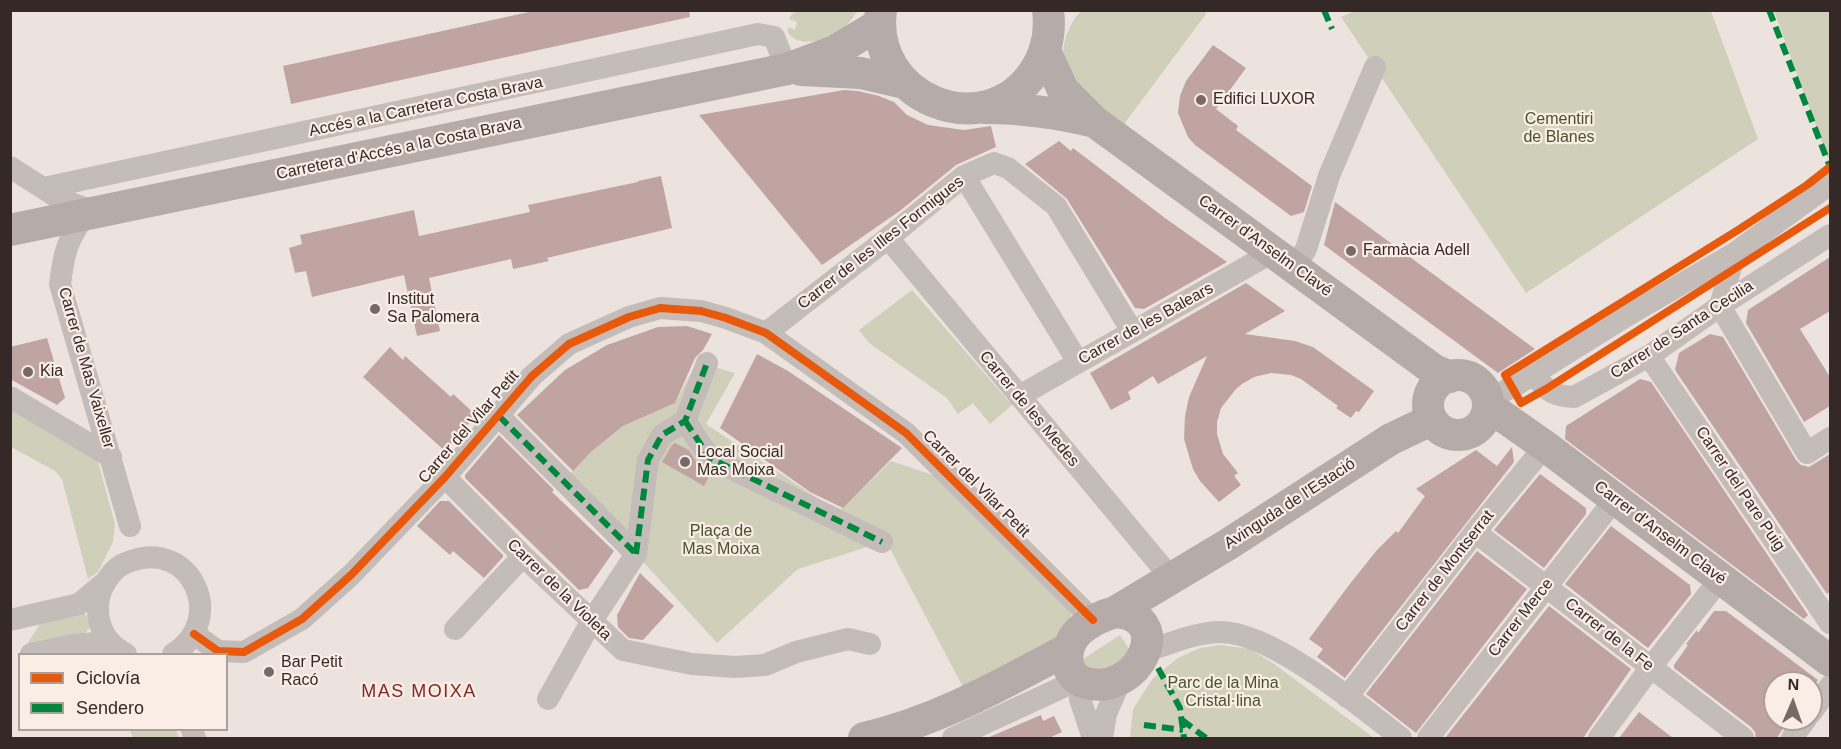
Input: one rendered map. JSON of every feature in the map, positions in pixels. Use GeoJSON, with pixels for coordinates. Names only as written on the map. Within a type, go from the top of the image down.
{"type":"FeatureCollection","features":[{"type":"Feature","properties":{"kind":"street","name":"Carretera d'Accés a la Costa Brava"},"geometry":{"type":"LineString","coordinates":[[10,230],[787,69],[836,51],[881,17]]}},
{"type":"Feature","properties":{"kind":"street"},"geometry":{"type":"LineString","coordinates":[[881,17],[886,56],[904,83]]}},
{"type":"Feature","properties":{"kind":"street"},"geometry":{"type":"LineString","coordinates":[[976,108],[1003,99],[1021,87],[1035,70],[1052,25]]}},
{"type":"Feature","properties":{"kind":"street","name":"Carrer d'Anselm Clavé"},"geometry":{"type":"LineString","coordinates":[[1052,25],[1062,90],[1095,122],[1284,260],[1440,378],[1460,376],[1477,382],[1483,389],[1488,403],[1830,661]]}},
{"type":"Feature","properties":{"kind":"street","name":"Accés a la Carretera Costa Brava"},"geometry":{"type":"LineString","coordinates":[[44,188],[758,34],[774,38],[787,69]]}},
{"type":"Feature","properties":{"kind":"street"},"geometry":{"type":"LineString","coordinates":[[1284,260],[1306,249],[1329,176],[1375,67]]}},
{"type":"Feature","properties":{"kind":"street","name":"Carretera d'Accés a la Costa Brava"},"geometry":{"type":"LineString","coordinates":[[787,69],[861,73],[904,83]]}},
{"type":"Feature","properties":{"kind":"street","name":"Carrer d'Anselm Clavé"},"geometry":{"type":"LineString","coordinates":[[904,83],[922,97],[952,108],[1022,108],[1060,113],[1095,122]]}},
{"type":"Feature","properties":{"kind":"street","name":"Carrer de les Illes Formigues"},"geometry":{"type":"LineString","coordinates":[[766,333],[964,176],[994,163],[1008,168],[1056,206],[1132,331]]}},
{"type":"Feature","properties":{"kind":"street"},"geometry":{"type":"LineString","coordinates":[[10,167],[60,199],[91,213]]}},
{"type":"Feature","properties":{"kind":"street"},"geometry":{"type":"LineString","coordinates":[[964,176],[1078,362]]}},
{"type":"Feature","properties":{"kind":"street"},"geometry":{"type":"LineString","coordinates":[[1440,378],[1430,396],[1428,406],[1431,420],[1448,433],[1462,435],[1475,430],[1484,420],[1488,403],[1628,315],[1735,252],[1830,184]]}},
{"type":"Feature","properties":{"kind":"street","name":"Carrer de Mas Vaixeller"},"geometry":{"type":"LineString","coordinates":[[91,213],[73,233],[64,253],[60,284],[130,526],[142,545],[159,559]]}},
{"type":"Feature","properties":{"kind":"street","name":"Carrer de Santa Cecilia"},"geometry":{"type":"LineString","coordinates":[[1533,374],[1546,389],[1560,396],[1574,397],[1649,356],[1830,234]]}},
{"type":"Feature","properties":{"kind":"street","name":"Carrer de les Medes"},"geometry":{"type":"LineString","coordinates":[[888,238],[1019,396],[1161,585]]}},
{"type":"Feature","properties":{"kind":"street"},"geometry":{"type":"LineString","coordinates":[[1735,252],[1720,306],[1807,453],[1830,438]]}},
{"type":"Feature","properties":{"kind":"street","name":"Carrer de les Balears"},"geometry":{"type":"LineString","coordinates":[[1019,396],[1132,331],[1284,260]]}},
{"type":"Feature","properties":{"kind":"street","name":"Carrer del Vilar Petit"},"geometry":{"type":"LineString","coordinates":[[183,648],[244,652],[302,619],[351,575],[445,477],[532,376],[569,344],[628,317],[660,308],[701,311],[766,333],[906,433],[1104,616]]}},
{"type":"Feature","properties":{"kind":"street","name":"Carrer del Pare Puig"},"geometry":{"type":"LineString","coordinates":[[1649,356],[1830,623]]}},
{"type":"Feature","properties":{"kind":"street"},"geometry":{"type":"LineString","coordinates":[[548,699],[591,622],[636,554],[648,460],[662,435],[685,421],[708,363]]}},
{"type":"Feature","properties":{"kind":"street"},"geometry":{"type":"LineString","coordinates":[[10,397],[111,457]]}},
{"type":"Feature","properties":{"kind":"street"},"geometry":{"type":"LineString","coordinates":[[499,416],[636,554]]}},
{"type":"Feature","properties":{"kind":"street","name":"Avinguda de l'Estació"},"geometry":{"type":"LineString","coordinates":[[1104,616],[1227,545],[1391,439],[1431,420]]}},
{"type":"Feature","properties":{"kind":"street"},"geometry":{"type":"LineString","coordinates":[[685,421],[710,458],[882,542]]}},
{"type":"Feature","properties":{"kind":"street","name":"Carrer de Montserrat"},"geometry":{"type":"LineString","coordinates":[[1347,697],[1545,446]]}},
{"type":"Feature","properties":{"kind":"street","name":"Carrer de la Violeta"},"geometry":{"type":"LineString","coordinates":[[445,477],[523,556],[623,650],[703,665],[735,667],[765,665],[796,652],[848,639],[870,644]]}},
{"type":"Feature","properties":{"kind":"street","name":"Carrer Merce"},"geometry":{"type":"LineString","coordinates":[[1428,738],[1615,500]]}},
{"type":"Feature","properties":{"kind":"street","name":"Carrer de Mas Vaixeller"},"geometry":{"type":"LineString","coordinates":[[10,620],[79,604],[103,584],[118,566],[127,547],[130,526]]}},
{"type":"Feature","properties":{"kind":"street","name":"Carrer de la Fe"},"geometry":{"type":"LineString","coordinates":[[1475,532],[1743,738]]}},
{"type":"Feature","properties":{"kind":"street"},"geometry":{"type":"LineString","coordinates":[[455,628],[523,556]]}},
{"type":"Feature","properties":{"kind":"street"},"geometry":{"type":"LineString","coordinates":[[118,566],[140,558],[172,562],[183,569],[194,583],[200,600],[200,617],[183,648]]}},
{"type":"Feature","properties":{"kind":"street"},"geometry":{"type":"LineString","coordinates":[[1599,738],[1651,667],[1721,579]]}},
{"type":"Feature","properties":{"kind":"street"},"geometry":{"type":"LineString","coordinates":[[103,584],[98,598],[101,629],[118,648]]}},
{"type":"Feature","properties":{"kind":"street"},"geometry":{"type":"LineString","coordinates":[[1145,640],[1140,620],[1133,615],[1104,616],[1077,633],[1068,649],[1068,669],[1079,681],[1092,684],[1107,684],[1132,672],[1145,640],[1146,607],[1161,585]]}},
{"type":"Feature","properties":{"kind":"street"},"geometry":{"type":"LineString","coordinates":[[1145,640],[1222,632],[1247,637],[1273,647],[1347,697],[1401,738]]}},
{"type":"Feature","properties":{"kind":"street"},"geometry":{"type":"LineString","coordinates":[[36,653],[73,645],[118,648]]}},
{"type":"Feature","properties":{"kind":"street"},"geometry":{"type":"LineString","coordinates":[[864,738],[895,731],[954,709],[1068,649]]}},
{"type":"Feature","properties":{"kind":"street"},"geometry":{"type":"LineString","coordinates":[[1102,738],[1106,714],[1120,679]]}},
{"type":"Feature","properties":{"kind":"street"},"geometry":{"type":"LineString","coordinates":[[953,738],[1079,681]]}},
{"type":"Feature","properties":{"kind":"street"},"geometry":{"type":"LineString","coordinates":[[1079,681],[1080,699],[1094,738]]}},
{"type":"Feature","properties":{"kind":"green space","name":"Cementiri de Blanes"},"geometry":{"type":"Polygon","coordinates":[[[1357,10],[1711,11],[1758,139],[1526,293],[1341,17],[1357,10]]]}},
{"type":"Feature","properties":{"kind":"green space"},"geometry":{"type":"Polygon","coordinates":[[[797,11],[858,11],[848,24],[833,35],[808,42],[793,38],[788,32],[788,27],[795,30],[797,22],[789,19],[797,11]]]}},
{"type":"Feature","properties":{"kind":"green space"},"geometry":{"type":"Polygon","coordinates":[[[1081,11],[1205,11],[1206,14],[1124,124],[1079,86],[1070,75],[1065,62],[1063,49],[1067,34],[1081,11]]]}},
{"type":"Feature","properties":{"kind":"green space"},"geometry":{"type":"Polygon","coordinates":[[[1774,11],[1830,11],[1830,156],[1828,159],[1774,11]]]}},
{"type":"Feature","properties":{"kind":"green space"},"geometry":{"type":"Polygon","coordinates":[[[912,290],[1012,405],[990,424],[973,403],[958,414],[947,398],[869,343],[859,330],[912,290]]]}},
{"type":"Feature","properties":{"kind":"green space","name":"Plaça de Mas Moixa"},"geometry":{"type":"Polygon","coordinates":[[[697,362],[735,373],[706,424],[838,512],[891,461],[942,478],[1072,613],[1063,636],[965,691],[886,541],[798,569],[717,643],[568,476],[592,451],[623,426],[675,403],[697,362]]]}},
{"type":"Feature","properties":{"kind":"green space"},"geometry":{"type":"Polygon","coordinates":[[[10,401],[98,462],[115,524],[113,542],[98,572],[88,579],[62,479],[55,471],[11,447],[10,401]]]}},
{"type":"Feature","properties":{"kind":"green space"},"geometry":{"type":"Polygon","coordinates":[[[79,612],[88,616],[91,623],[85,633],[80,636],[26,646],[43,619],[79,612]]]}},
{"type":"Feature","properties":{"kind":"green space"},"geometry":{"type":"Polygon","coordinates":[[[1120,635],[1131,652],[1110,675],[1077,663],[1120,635]]]}},
{"type":"Feature","properties":{"kind":"green space","name":"Parc de la Mina Cristal·lina"},"geometry":{"type":"Polygon","coordinates":[[[1220,645],[1250,649],[1274,664],[1374,738],[1130,738],[1133,709],[1153,678],[1178,658],[1200,648],[1220,645]]]}},
{"type":"Feature","properties":{"kind":"green space"},"geometry":{"type":"Polygon","coordinates":[[[130,731],[176,731],[179,738],[133,738],[130,731]]]}},
{"type":"Feature","properties":{"kind":"building"},"geometry":{"type":"Polygon","coordinates":[[[538,10],[689,10],[690,17],[291,104],[283,66],[538,10]]]}},
{"type":"Feature","properties":{"kind":"building"},"geometry":{"type":"Polygon","coordinates":[[[1213,45],[1246,68],[1216,109],[1238,126],[1236,130],[1312,186],[1304,212],[1291,216],[1195,145],[1188,137],[1178,113],[1180,96],[1186,81],[1213,45]]]}},
{"type":"Feature","properties":{"kind":"building"},"geometry":{"type":"Polygon","coordinates":[[[844,90],[879,96],[894,102],[907,115],[928,125],[964,130],[991,126],[996,147],[956,165],[901,210],[822,265],[699,115],[844,90]]]}},
{"type":"Feature","properties":{"kind":"building"},"geometry":{"type":"Polygon","coordinates":[[[1059,141],[1071,151],[1073,148],[1227,262],[1144,309],[1135,308],[1067,199],[1025,164],[1059,141]]]}},
{"type":"Feature","properties":{"kind":"building","name":"Institut Sa Palomera"},"geometry":{"type":"Polygon","coordinates":[[[661,176],[672,228],[547,258],[549,261],[513,269],[511,259],[429,278],[440,331],[417,336],[404,275],[312,297],[306,271],[295,273],[289,248],[302,244],[300,235],[414,210],[419,236],[530,212],[528,205],[661,176]]]}},
{"type":"Feature","properties":{"kind":"building"},"geometry":{"type":"Polygon","coordinates":[[[1335,202],[1535,349],[1498,373],[1324,245],[1335,202]]]}},
{"type":"Feature","properties":{"kind":"building"},"geometry":{"type":"Polygon","coordinates":[[[1830,257],[1830,311],[1800,329],[1830,377],[1830,406],[1804,422],[1746,323],[1748,310],[1830,257]]]}},
{"type":"Feature","properties":{"kind":"building"},"geometry":{"type":"Polygon","coordinates":[[[1246,283],[1285,311],[1245,334],[1295,341],[1313,347],[1374,391],[1359,412],[1356,411],[1351,418],[1301,379],[1291,375],[1271,373],[1254,377],[1242,384],[1221,408],[1217,422],[1217,434],[1223,454],[1238,473],[1234,476],[1241,485],[1219,502],[1200,481],[1193,469],[1184,439],[1189,397],[1207,356],[1158,384],[1153,376],[1128,392],[1131,399],[1111,410],[1090,373],[1246,283]]]}},
{"type":"Feature","properties":{"kind":"building"},"geometry":{"type":"Polygon","coordinates":[[[687,326],[712,334],[703,350],[695,358],[675,403],[623,426],[592,451],[573,471],[517,415],[565,370],[607,345],[658,327],[687,326]]]}},
{"type":"Feature","properties":{"kind":"building"},"geometry":{"type":"Polygon","coordinates":[[[1710,334],[1723,337],[1801,465],[1809,467],[1830,454],[1830,591],[1827,594],[1675,370],[1679,353],[1710,334]]]}},
{"type":"Feature","properties":{"kind":"building"},"geometry":{"type":"Polygon","coordinates":[[[47,338],[65,398],[57,405],[10,379],[10,347],[47,338]]]}},
{"type":"Feature","properties":{"kind":"building"},"geometry":{"type":"Polygon","coordinates":[[[390,347],[403,360],[405,356],[451,397],[453,394],[476,415],[445,451],[363,377],[390,347]]]}},
{"type":"Feature","properties":{"kind":"building"},"geometry":{"type":"Polygon","coordinates":[[[757,354],[788,371],[902,448],[843,508],[810,492],[720,428],[757,354]]]}},
{"type":"Feature","properties":{"kind":"building"},"geometry":{"type":"Polygon","coordinates":[[[1640,379],[1651,382],[1808,615],[1804,619],[1565,439],[1566,426],[1640,379]]]}},
{"type":"Feature","properties":{"kind":"building"},"geometry":{"type":"Polygon","coordinates":[[[499,435],[554,490],[552,492],[614,551],[588,588],[579,590],[465,478],[465,475],[499,435]]]}},
{"type":"Feature","properties":{"kind":"building","name":"Local Social Mas Moixa"},"geometry":{"type":"Polygon","coordinates":[[[675,443],[689,450],[699,466],[711,473],[704,486],[662,462],[675,443]]]}},
{"type":"Feature","properties":{"kind":"building"},"geometry":{"type":"Polygon","coordinates":[[[1512,447],[1514,462],[1345,678],[1317,657],[1323,649],[1309,639],[1377,550],[1396,531],[1398,533],[1425,496],[1416,489],[1476,450],[1497,466],[1512,447]]]}},
{"type":"Feature","properties":{"kind":"building"},"geometry":{"type":"Polygon","coordinates":[[[1540,474],[1586,508],[1586,514],[1544,568],[1494,530],[1540,474]]]}},
{"type":"Feature","properties":{"kind":"building"},"geometry":{"type":"Polygon","coordinates":[[[440,501],[449,501],[503,555],[484,578],[453,551],[450,555],[417,526],[440,501]]]}},
{"type":"Feature","properties":{"kind":"building"},"geometry":{"type":"Polygon","coordinates":[[[1611,526],[1690,585],[1691,594],[1648,648],[1565,584],[1611,526]]]}},
{"type":"Feature","properties":{"kind":"building"},"geometry":{"type":"Polygon","coordinates":[[[1477,551],[1527,589],[1416,733],[1366,694],[1477,551]]]}},
{"type":"Feature","properties":{"kind":"building"},"geometry":{"type":"Polygon","coordinates":[[[640,573],[674,606],[643,640],[629,638],[618,627],[617,615],[640,573]]]}},
{"type":"Feature","properties":{"kind":"building"},"geometry":{"type":"Polygon","coordinates":[[[1549,606],[1631,669],[1583,738],[1445,738],[1549,606]]]}},
{"type":"Feature","properties":{"kind":"building"},"geometry":{"type":"Polygon","coordinates":[[[1714,611],[1726,611],[1806,671],[1763,671],[1763,731],[1781,731],[1777,738],[1756,738],[1751,727],[1674,668],[1688,645],[1686,644],[1697,630],[1698,633],[1714,611]]]}},
{"type":"Feature","properties":{"kind":"building"},"geometry":{"type":"Polygon","coordinates":[[[1639,712],[1673,738],[1619,738],[1639,712]]]}},
{"type":"Feature","properties":{"kind":"building"},"geometry":{"type":"Polygon","coordinates":[[[1041,715],[1043,721],[1054,716],[1062,732],[1049,738],[987,738],[1041,715]]]}},
{"type":"Feature","properties":{"kind":"marked path"},"geometry":{"type":"LineString","coordinates":[[1324,10],[1332,29]]}},
{"type":"Feature","properties":{"kind":"marked path"},"geometry":{"type":"LineString","coordinates":[[1769,10],[1830,167]]}},
{"type":"Feature","properties":{"kind":"marked path"},"geometry":{"type":"LineString","coordinates":[[636,554],[648,460],[662,435],[685,421],[707,363]]}},
{"type":"Feature","properties":{"kind":"marked path"},"geometry":{"type":"LineString","coordinates":[[499,416],[636,554]]}},
{"type":"Feature","properties":{"kind":"marked path"},"geometry":{"type":"LineString","coordinates":[[685,421],[710,458],[882,542]]}},
{"type":"Feature","properties":{"kind":"marked path"},"geometry":{"type":"LineString","coordinates":[[1158,668],[1180,708],[1184,738]]}},
{"type":"Feature","properties":{"kind":"marked path"},"geometry":{"type":"LineString","coordinates":[[1182,720],[1206,738]]}},
{"type":"Feature","properties":{"kind":"marked path"},"geometry":{"type":"LineString","coordinates":[[1144,725],[1183,730]]}},
{"type":"Feature","properties":{"kind":"cycle path"},"geometry":{"type":"LineString","coordinates":[[1830,167],[1807,185],[1738,230],[1505,375],[1521,403],[1830,208]]}},
{"type":"Feature","properties":{"kind":"cycle path"},"geometry":{"type":"LineString","coordinates":[[194,634],[218,651],[244,652],[302,619],[351,575],[445,477],[532,376],[569,344],[629,317],[660,308],[701,311],[766,333],[906,433],[1093,620]]}},
{"type":"Feature","properties":{"kind":"place","name":"Edifici LUXOR"},"geometry":{"type":"Point","coordinates":[1201,100]}},
{"type":"Feature","properties":{"kind":"place","name":"Farmàcia Adell"},"geometry":{"type":"Point","coordinates":[1351,251]}},
{"type":"Feature","properties":{"kind":"place","name":"Institut Sa Palomera"},"geometry":{"type":"Point","coordinates":[375,309]}},
{"type":"Feature","properties":{"kind":"place","name":"Kia"},"geometry":{"type":"Point","coordinates":[28,372]}},
{"type":"Feature","properties":{"kind":"place","name":"Local Social Mas Moixa"},"geometry":{"type":"Point","coordinates":[685,462]}},
{"type":"Feature","properties":{"kind":"place","name":"Bar Petit Racó"},"geometry":{"type":"Point","coordinates":[269,672]}},
{"type":"Feature","properties":{"kind":"district","name":"MAS MOIXA"},"geometry":{"type":"Point","coordinates":[419,692]}}]}
